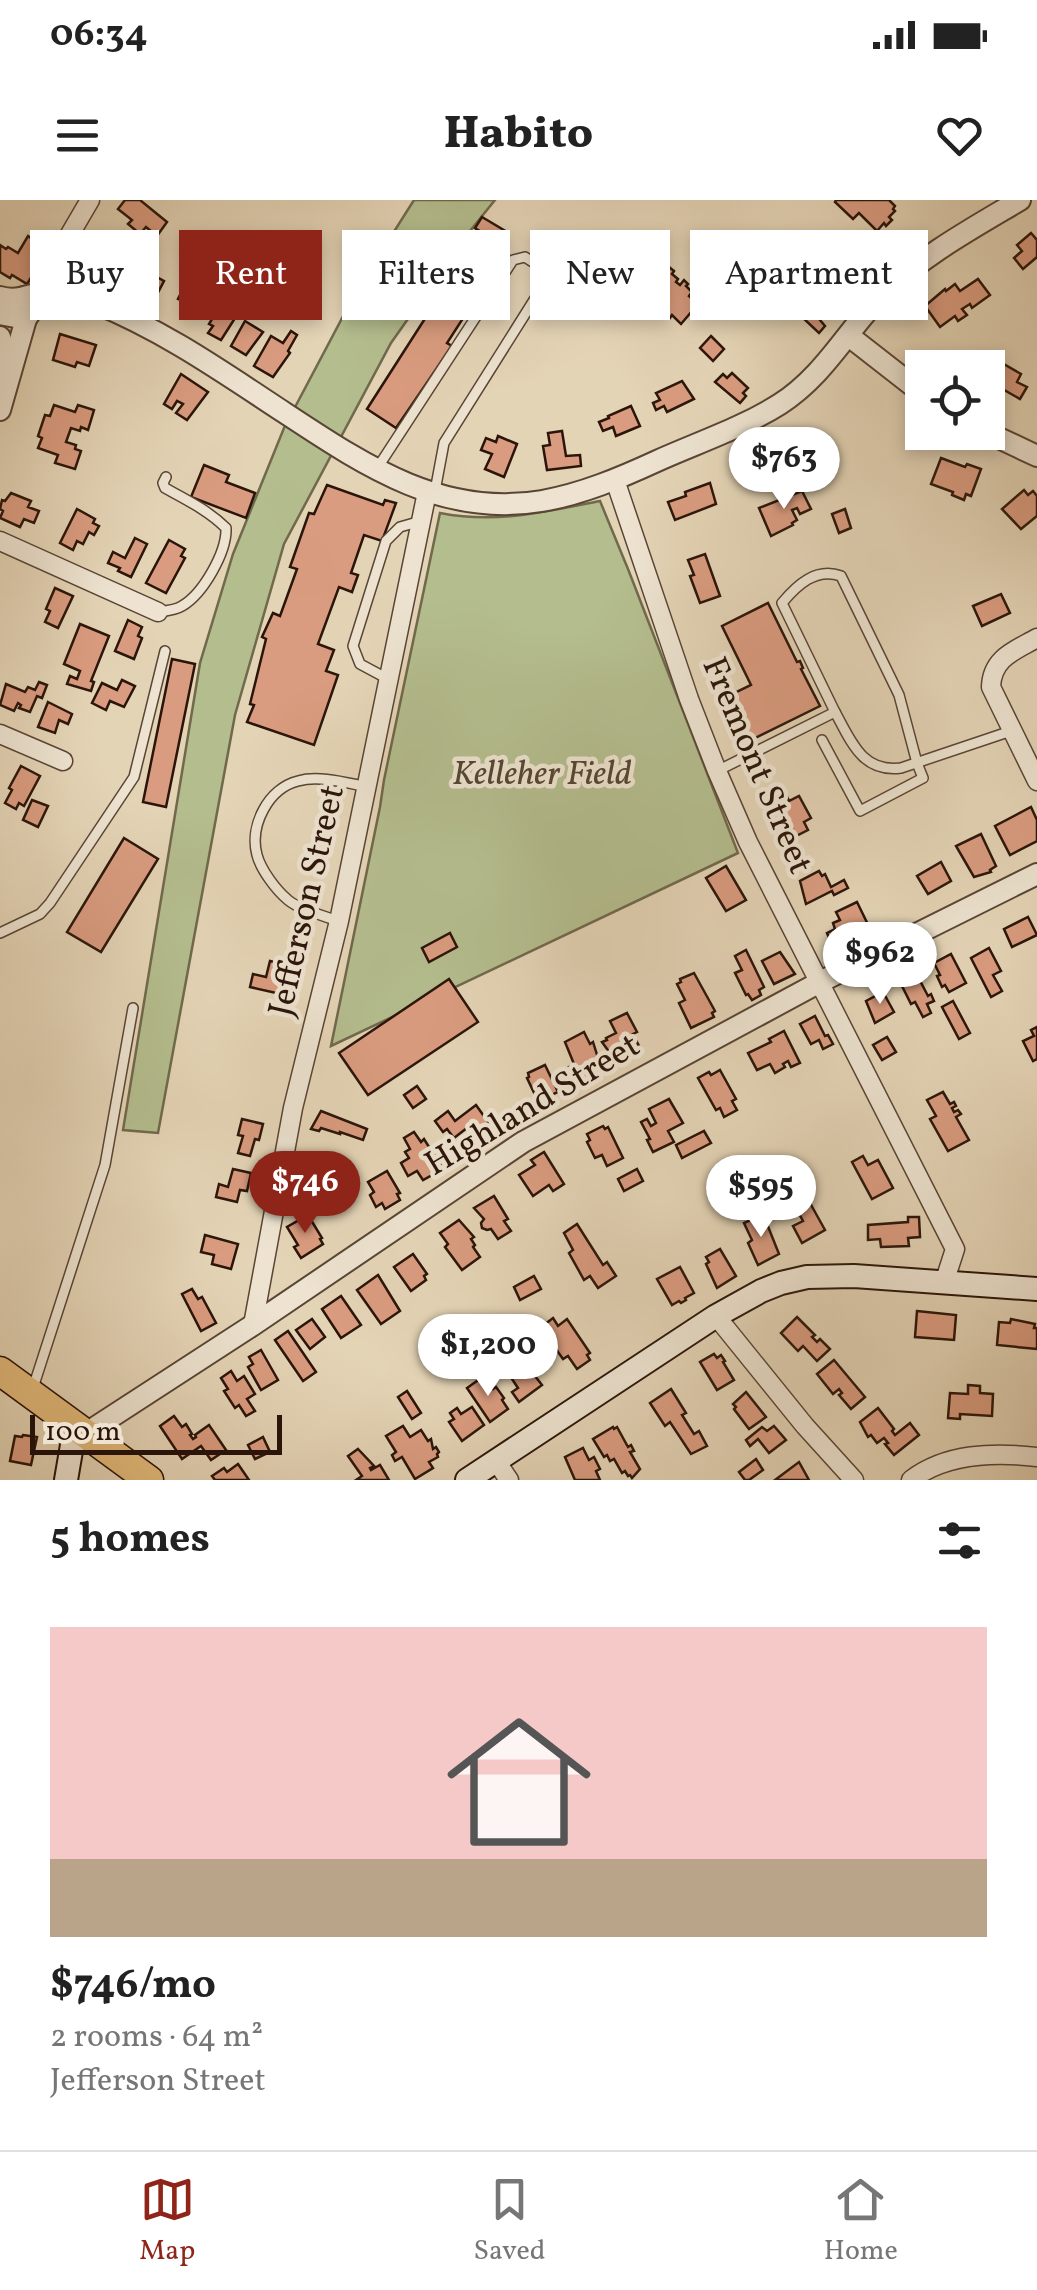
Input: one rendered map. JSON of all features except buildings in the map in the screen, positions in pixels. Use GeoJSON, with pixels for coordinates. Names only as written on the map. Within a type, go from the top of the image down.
{"type":"FeatureCollection","features":[{"type":"Feature","properties":{"kind":"main road"},"geometry":{"type":"LineString","coordinates":[[467,1480],[502,1470],[716,1316],[781,1283],[807,1277],[854,1276],[1037,1289]]}},
{"type":"Feature","properties":{"kind":"main road"},"geometry":{"type":"LineString","coordinates":[[0,1371],[149,1480]]}},
{"type":"Feature","properties":{"kind":"main road"},"geometry":{"type":"LineString","coordinates":[[66,1480],[72,1445],[84,1434]]}},
{"type":"Feature","properties":{"kind":"street"},"geometry":{"type":"LineString","coordinates":[[72,230],[90,200]]}},
{"type":"Feature","properties":{"kind":"street"},"geometry":{"type":"LineString","coordinates":[[130,320],[204,360],[376,470],[468,502],[541,501],[614,480],[776,406],[812,378],[884,293],[940,248],[1020,200]]}},
{"type":"Feature","properties":{"kind":"street"},"geometry":{"type":"LineString","coordinates":[[0,297],[14,300],[30,296]]}},
{"type":"Feature","properties":{"kind":"street"},"geometry":{"type":"LineString","coordinates":[[0,314],[26,320]]}},
{"type":"Feature","properties":{"kind":"street"},"geometry":{"type":"LineString","coordinates":[[2,401],[30,314]]}},
{"type":"Feature","properties":{"kind":"street"},"geometry":{"type":"LineString","coordinates":[[849,336],[905,380]]}},
{"type":"Feature","properties":{"kind":"street"},"geometry":{"type":"LineString","coordinates":[[0,337],[7,365],[2,401]]}},
{"type":"Feature","properties":{"kind":"street"},"geometry":{"type":"LineString","coordinates":[[1005,441],[1037,456]]}},
{"type":"Feature","properties":{"kind":"street","name":"Fremont Street"},"geometry":{"type":"LineString","coordinates":[[614,480],[717,772],[748,842],[955,1250],[944,1283]]}},
{"type":"Feature","properties":{"kind":"street","name":"Jefferson Street"},"geometry":{"type":"LineString","coordinates":[[253,1325],[293,1108],[339,921],[421,521],[431,492]]}},
{"type":"Feature","properties":{"kind":"street"},"geometry":{"type":"LineString","coordinates":[[0,541],[158,612]]}},
{"type":"Feature","properties":{"kind":"street"},"geometry":{"type":"LineString","coordinates":[[1037,638],[1003,659],[992,674],[991,688],[1037,781]]}},
{"type":"Feature","properties":{"kind":"street"},"geometry":{"type":"LineString","coordinates":[[0,734],[62,761]]}},
{"type":"Feature","properties":{"kind":"street","name":"Highland Street"},"geometry":{"type":"LineString","coordinates":[[84,1434],[523,1142],[820,982],[1037,874]]}},
{"type":"Feature","properties":{"kind":"street"},"geometry":{"type":"LineString","coordinates":[[716,1316],[854,1480]]}},
{"type":"Feature","properties":{"kind":"street"},"geometry":{"type":"LineString","coordinates":[[911,1480],[946,1461],[975,1455],[1037,1457]]}},
{"type":"Feature","properties":{"kind":"lane"},"geometry":{"type":"LineString","coordinates":[[376,470],[514,260],[524,256],[545,270],[546,281],[444,443],[431,492]]}},
{"type":"Feature","properties":{"kind":"lane"},"geometry":{"type":"LineString","coordinates":[[158,612],[182,606],[196,594],[227,539],[222,523],[166,488],[162,483],[166,477]]}},
{"type":"Feature","properties":{"kind":"lane"},"geometry":{"type":"LineString","coordinates":[[390,680],[360,664],[353,646],[386,541],[400,527],[421,521]]}},
{"type":"Feature","properties":{"kind":"lane"},"geometry":{"type":"LineString","coordinates":[[822,740],[860,810],[923,778],[917,763],[899,695],[841,576],[833,573],[803,581],[782,602],[859,754],[886,770],[917,763],[1011,730]]}},
{"type":"Feature","properties":{"kind":"lane"},"geometry":{"type":"LineString","coordinates":[[0,933],[40,914],[50,904],[134,776],[165,651]]}},
{"type":"Feature","properties":{"kind":"lane"},"geometry":{"type":"LineString","coordinates":[[717,772],[835,712]]}},
{"type":"Feature","properties":{"kind":"lane"},"geometry":{"type":"LineString","coordinates":[[339,921],[289,901],[272,882],[258,856],[260,818],[274,792],[299,780],[368,787]]}},
{"type":"Feature","properties":{"kind":"lane"},"geometry":{"type":"LineString","coordinates":[[31,1393],[105,1165],[133,1008]]}},
{"type":"Feature","properties":{"kind":"green space"},"geometry":{"type":"Polygon","coordinates":[[[414,200],[495,200],[471,230],[395,230],[414,200]]]}},
{"type":"Feature","properties":{"kind":"green space"},"geometry":{"type":"Polygon","coordinates":[[[342,318],[407,320],[391,343],[284,544],[235,715],[158,1133],[123,1130],[200,663],[233,554],[284,428],[342,318]]]}},
{"type":"Feature","properties":{"kind":"green space","name":"Kelleher Field"},"geometry":{"type":"Polygon","coordinates":[[[600,501],[738,853],[331,1046],[440,513],[501,517],[600,501]]]}}]}
